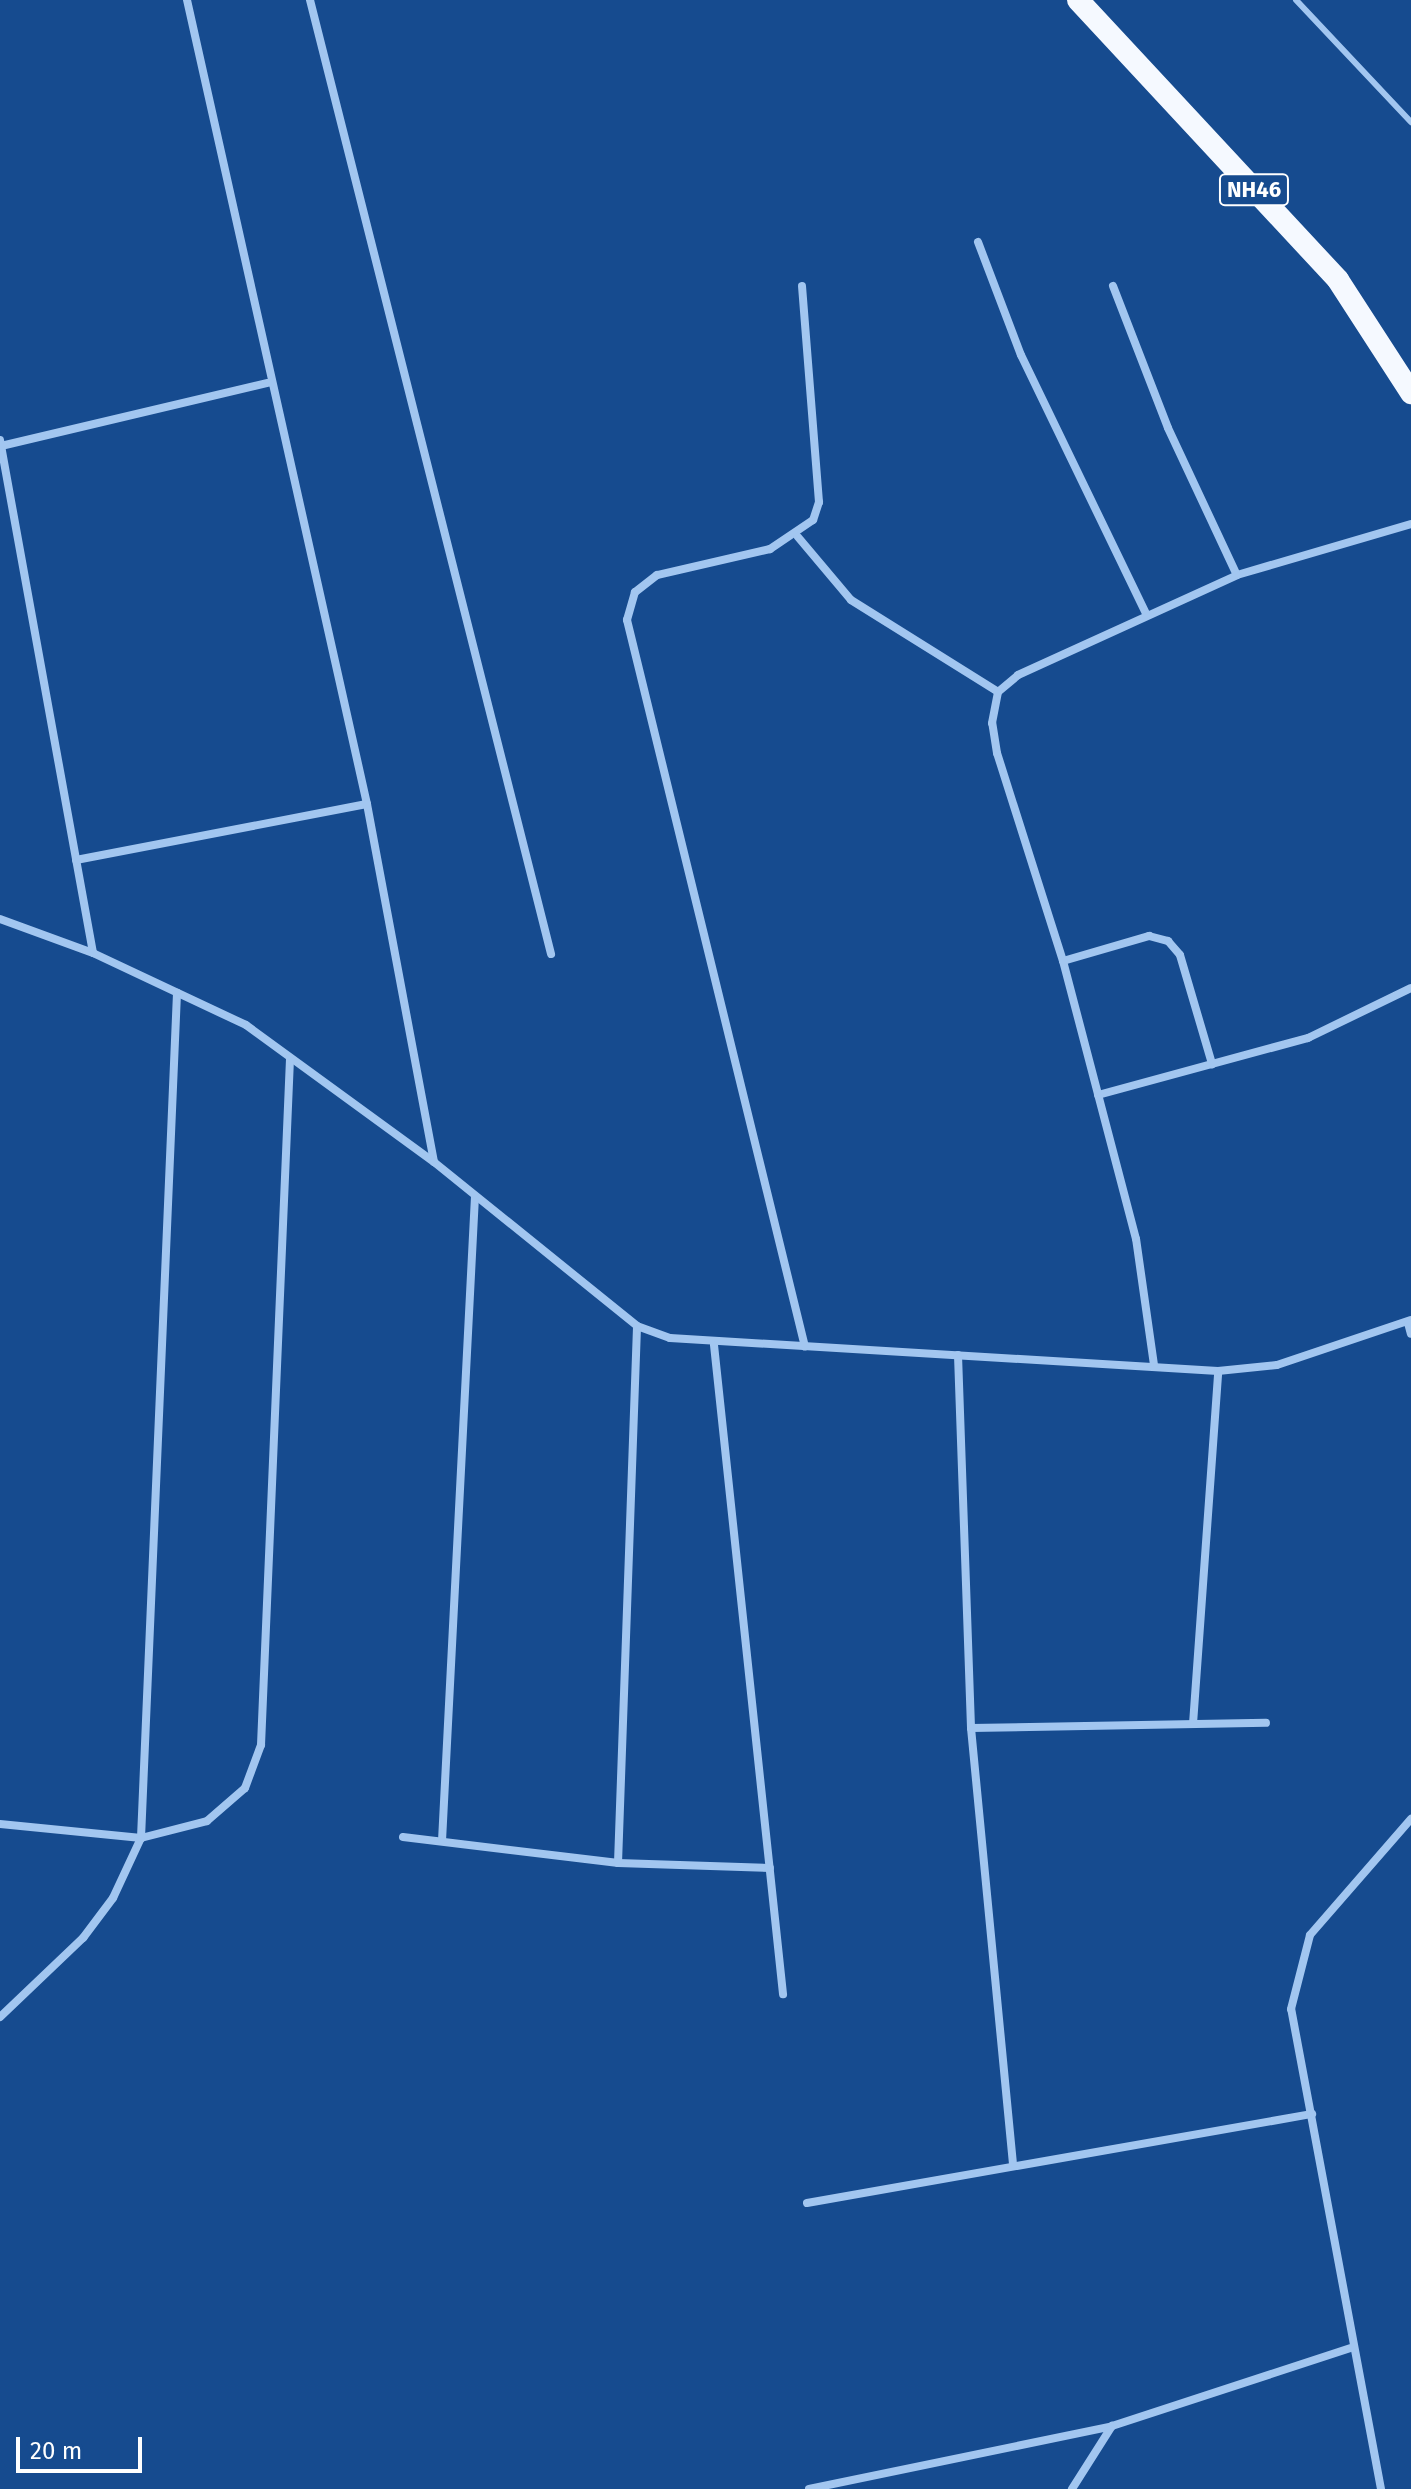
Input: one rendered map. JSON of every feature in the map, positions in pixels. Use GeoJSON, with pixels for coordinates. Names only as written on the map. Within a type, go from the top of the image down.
{"type":"FeatureCollection","features":[{"type":"Feature","properties":{"kind":"highway","name":"NH46"},"geometry":{"type":"LineString","coordinates":[[1078,0],[1338,280],[1406,375],[1411,393]]}},
{"type":"Feature","properties":{"kind":"street"},"geometry":{"type":"LineString","coordinates":[[187,0],[268,383],[367,804],[434,1162]]}},
{"type":"Feature","properties":{"kind":"street"},"geometry":{"type":"LineString","coordinates":[[310,0],[551,954]]}},
{"type":"Feature","properties":{"kind":"street"},"geometry":{"type":"LineString","coordinates":[[978,242],[1021,355],[1146,614]]}},
{"type":"Feature","properties":{"kind":"street"},"geometry":{"type":"LineString","coordinates":[[802,286],[819,502],[798,537],[657,575],[635,592],[627,620],[805,1347]]}},
{"type":"Feature","properties":{"kind":"street"},"geometry":{"type":"LineString","coordinates":[[1113,286],[1168,428],[1237,575]]}},
{"type":"Feature","properties":{"kind":"street"},"geometry":{"type":"LineString","coordinates":[[93,953],[1,443],[268,383]]}},
{"type":"Feature","properties":{"kind":"street"},"geometry":{"type":"LineString","coordinates":[[998,692],[1146,614],[1237,575],[1411,524]]}},
{"type":"Feature","properties":{"kind":"street"},"geometry":{"type":"LineString","coordinates":[[798,537],[851,600],[998,692]]}},
{"type":"Feature","properties":{"kind":"street"},"geometry":{"type":"LineString","coordinates":[[998,692],[992,723],[997,753],[1063,961],[1136,1239],[1154,1365]]}},
{"type":"Feature","properties":{"kind":"street"},"geometry":{"type":"LineString","coordinates":[[76,860],[367,804]]}},
{"type":"Feature","properties":{"kind":"street"},"geometry":{"type":"LineString","coordinates":[[0,919],[93,953],[246,1025],[434,1162],[637,1326],[714,1345],[1154,1365],[1218,1371],[1277,1365],[1409,1322],[1411,1334]]}},
{"type":"Feature","properties":{"kind":"street"},"geometry":{"type":"LineString","coordinates":[[1063,961],[1149,936],[1168,941],[1180,955],[1212,1064]]}},
{"type":"Feature","properties":{"kind":"street"},"geometry":{"type":"LineString","coordinates":[[1098,1095],[1308,1038],[1411,988]]}},
{"type":"Feature","properties":{"kind":"street"},"geometry":{"type":"LineString","coordinates":[[0,2017],[83,1938],[113,1898],[141,1838],[177,993]]}},
{"type":"Feature","properties":{"kind":"street"},"geometry":{"type":"LineString","coordinates":[[0,1824],[141,1838],[207,1821],[245,1788],[261,1745],[290,1059]]}},
{"type":"Feature","properties":{"kind":"street"},"geometry":{"type":"LineString","coordinates":[[442,1841],[475,1197]]}},
{"type":"Feature","properties":{"kind":"street"},"geometry":{"type":"LineString","coordinates":[[618,1863],[637,1326]]}},
{"type":"Feature","properties":{"kind":"street"},"geometry":{"type":"LineString","coordinates":[[714,1345],[783,1994]]}},
{"type":"Feature","properties":{"kind":"street"},"geometry":{"type":"LineString","coordinates":[[958,1355],[971,1728],[1013,2166]]}},
{"type":"Feature","properties":{"kind":"street"},"geometry":{"type":"LineString","coordinates":[[1193,1724],[1218,1371]]}},
{"type":"Feature","properties":{"kind":"street"},"geometry":{"type":"LineString","coordinates":[[971,1728],[1266,1723]]}},
{"type":"Feature","properties":{"kind":"street"},"geometry":{"type":"LineString","coordinates":[[1381,2489],[1351,2348],[1291,2009],[1295,1976],[1310,1935],[1411,1819]]}},
{"type":"Feature","properties":{"kind":"street"},"geometry":{"type":"LineString","coordinates":[[403,1837],[618,1863],[770,1868]]}},
{"type":"Feature","properties":{"kind":"street"},"geometry":{"type":"LineString","coordinates":[[807,2203],[1312,2114]]}},
{"type":"Feature","properties":{"kind":"street"},"geometry":{"type":"LineString","coordinates":[[809,2489],[1112,2426],[1351,2348]]}},
{"type":"Feature","properties":{"kind":"street"},"geometry":{"type":"LineString","coordinates":[[1072,2489],[1112,2426]]}},
{"type":"Feature","properties":{"kind":"lane"},"geometry":{"type":"LineString","coordinates":[[1296,0],[1411,122]]}}]}
